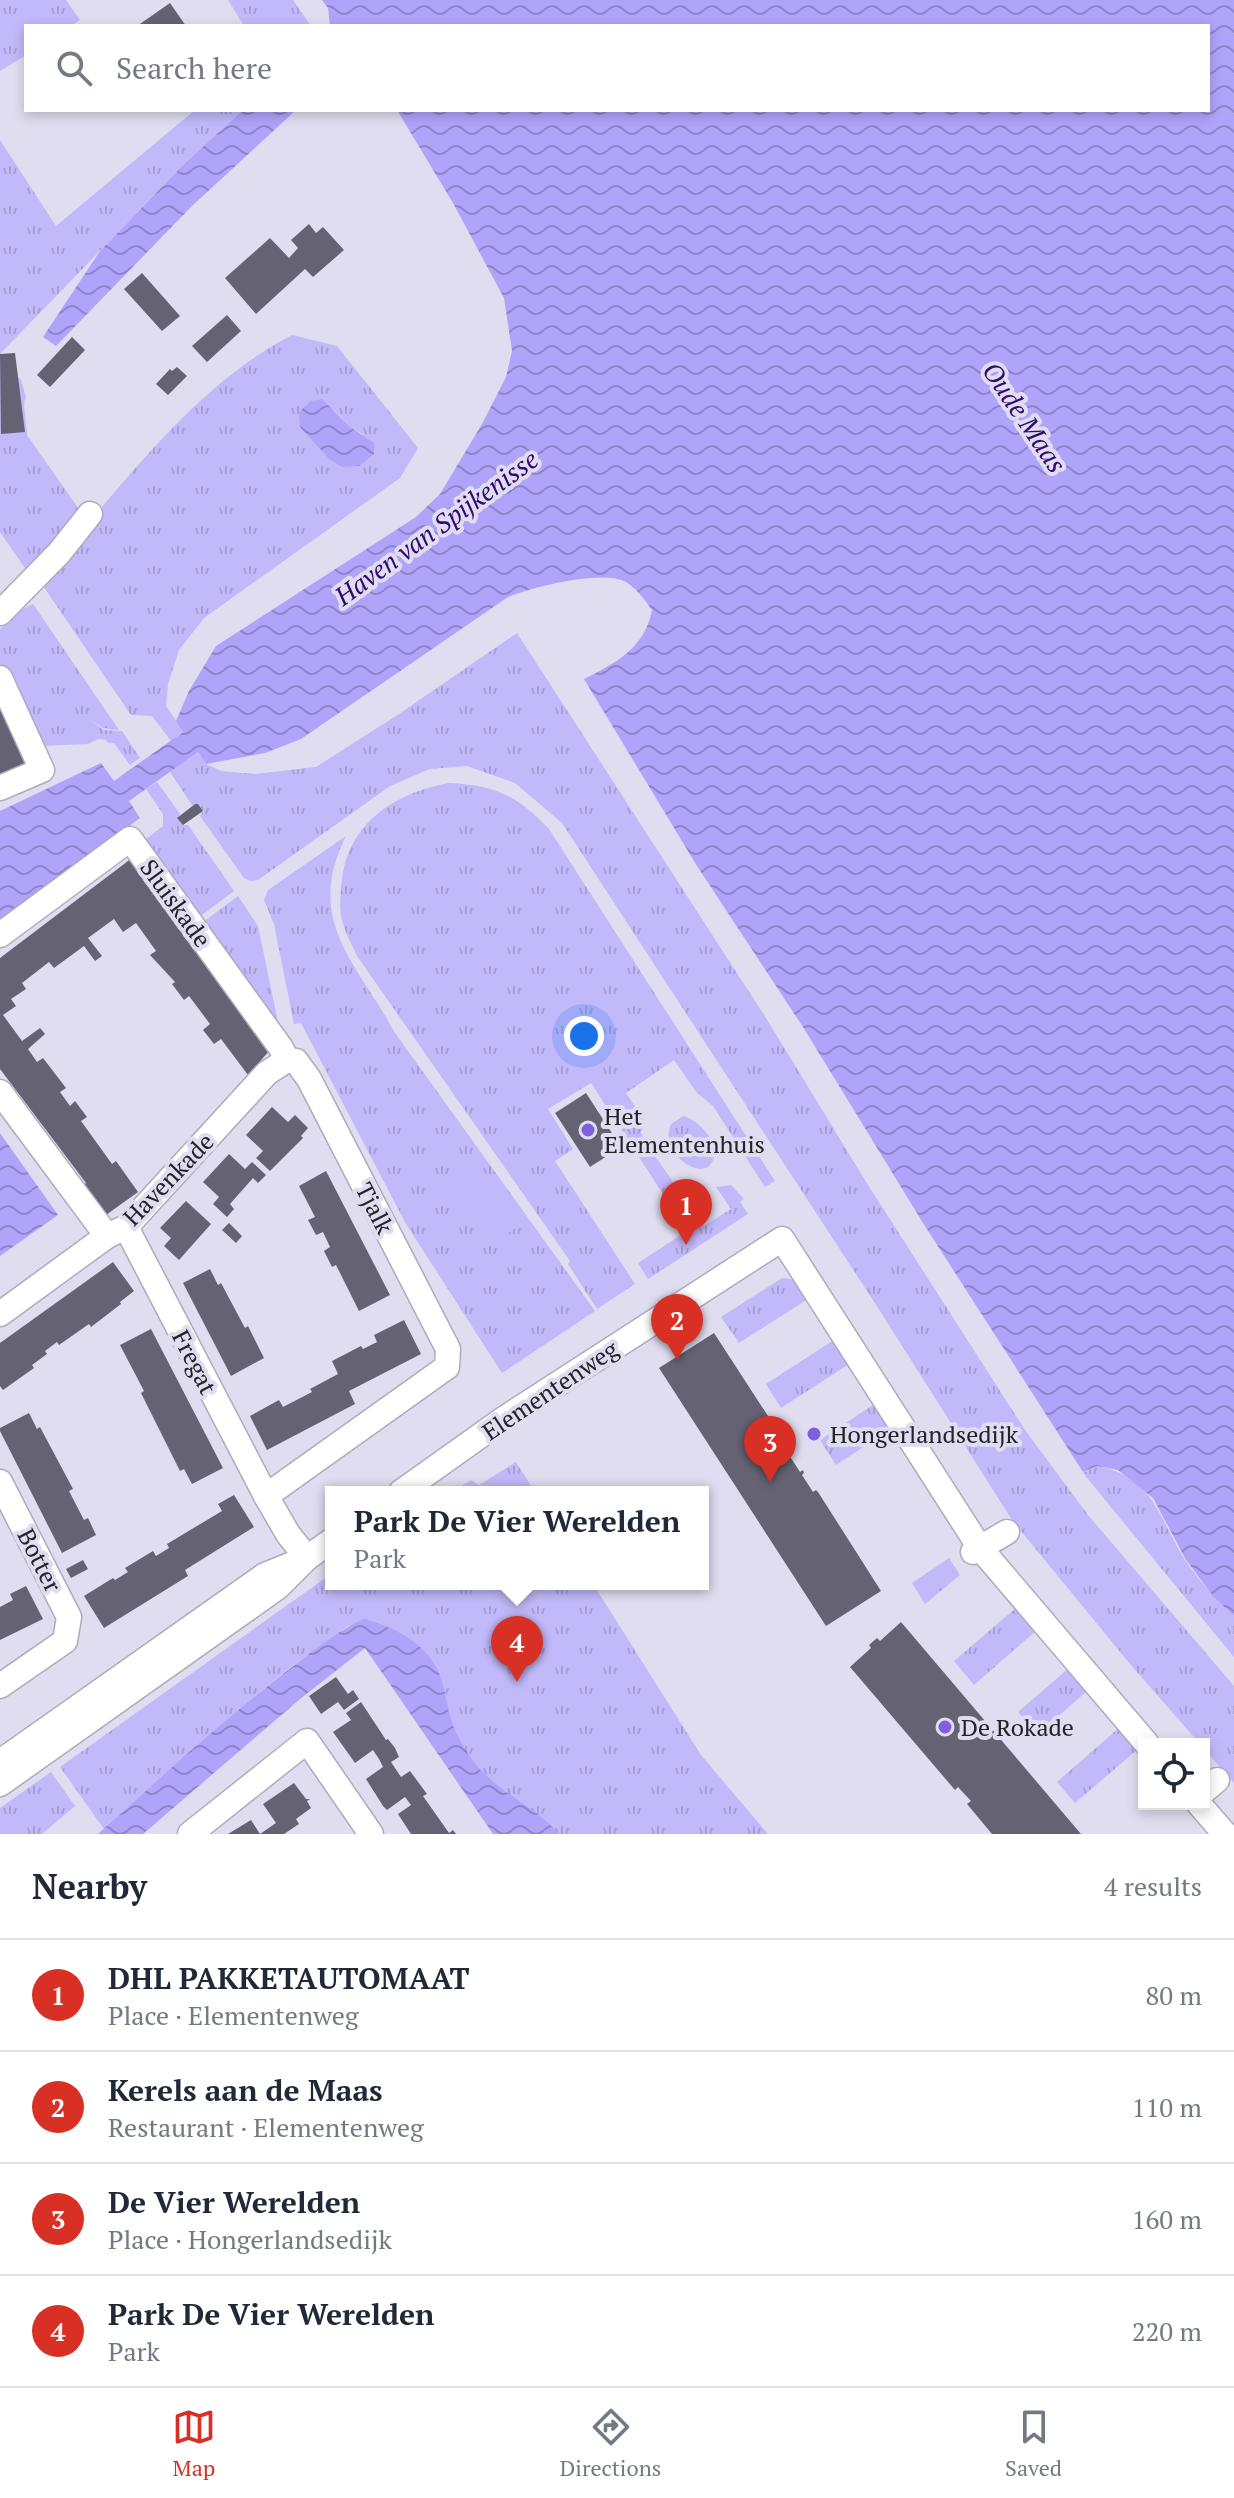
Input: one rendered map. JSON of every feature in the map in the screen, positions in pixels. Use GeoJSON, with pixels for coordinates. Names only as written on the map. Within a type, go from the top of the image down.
{"type":"FeatureCollection","features":[{"type":"Feature","properties":{"kind":"street"},"geometry":{"type":"LineString","coordinates":[[0,613],[59,553],[90,514]]}},
{"type":"Feature","properties":{"kind":"street"},"geometry":{"type":"LineString","coordinates":[[0,678],[42,770],[0,788]]}},
{"type":"Feature","properties":{"kind":"street","name":"Sluiskade"},"geometry":{"type":"LineString","coordinates":[[0,935],[130,839],[287,1060]]}},
{"type":"Feature","properties":{"kind":"street","name":"Havenkade"},"geometry":{"type":"LineString","coordinates":[[0,1314],[117,1232],[267,1073],[287,1060]]}},
{"type":"Feature","properties":{"kind":"street","name":"Tjalk"},"geometry":{"type":"LineString","coordinates":[[266,1496],[447,1367],[448,1349],[316,1093],[296,1061],[287,1060]]}},
{"type":"Feature","properties":{"kind":"street"},"geometry":{"type":"LineString","coordinates":[[0,1092],[117,1232]]}},
{"type":"Feature","properties":{"kind":"street","name":"Fregat"},"geometry":{"type":"LineString","coordinates":[[117,1232],[288,1534],[307,1558]]}},
{"type":"Feature","properties":{"kind":"street","name":"Elementenweg"},"geometry":{"type":"LineString","coordinates":[[409,1486],[505,1418],[782,1239],[977,1550]]}},
{"type":"Feature","properties":{"kind":"street","name":"Botter"},"geometry":{"type":"LineString","coordinates":[[0,1482],[69,1617],[65,1641],[0,1686]]}},
{"type":"Feature","properties":{"kind":"street"},"geometry":{"type":"LineString","coordinates":[[1007,1532],[977,1550],[1142,1738]]}},
{"type":"Feature","properties":{"kind":"street"},"geometry":{"type":"LineString","coordinates":[[0,1784],[278,1587],[307,1558],[325,1545]]}},
{"type":"Feature","properties":{"kind":"street"},"geometry":{"type":"LineString","coordinates":[[0,1762],[265,1575],[307,1558]]}},
{"type":"Feature","properties":{"kind":"street"},"geometry":{"type":"LineString","coordinates":[[190,1834],[307,1741],[371,1834]]}},
{"type":"Feature","properties":{"kind":"street"},"geometry":{"type":"LineString","coordinates":[[1208,1810],[1225,1834]]}},
{"type":"Feature","properties":{"kind":"green space"},"geometry":{"type":"Polygon","coordinates":[[[0,0],[66,0],[80,20],[74,24],[24,24],[24,56],[0,71],[0,0]]]}},
{"type":"Feature","properties":{"kind":"green space"},"geometry":{"type":"Polygon","coordinates":[[[228,0],[293,0],[310,24],[243,24],[228,0]]]}},
{"type":"Feature","properties":{"kind":"green space"},"geometry":{"type":"Polygon","coordinates":[[[193,112],[241,112],[185,163],[0,354],[0,140],[56,226],[193,112]]]}},
{"type":"Feature","properties":{"kind":"green space"},"geometry":{"type":"Polygon","coordinates":[[[292,335],[337,346],[418,448],[400,478],[204,618],[179,650],[168,684],[166,706],[183,731],[171,741],[152,716],[131,715],[39,580],[155,446],[219,384],[292,335]],[[334,410],[329,459],[364,435],[349,426],[334,410]]]}},
{"type":"Feature","properties":{"kind":"green space"},"geometry":{"type":"Polygon","coordinates":[[[0,361],[21,380],[26,397],[27,435],[83,515],[32,570],[25,568],[0,532],[0,361]]]}},
{"type":"Feature","properties":{"kind":"green space"},"geometry":{"type":"Polygon","coordinates":[[[33,604],[119,730],[103,728],[90,720],[104,730],[122,731],[140,758],[130,765],[114,743],[106,740],[39,746],[0,663],[0,629],[19,611],[33,604]]]}},
{"type":"Feature","properties":{"kind":"green space"},"geometry":{"type":"Polygon","coordinates":[[[517,633],[766,1018],[868,1185],[1025,1430],[1088,1515],[1234,1686],[1234,1783],[1210,1756],[1210,1738],[1195,1738],[1012,1520],[882,1314],[562,823],[515,783],[467,766],[430,769],[390,786],[258,880],[251,881],[244,878],[200,816],[203,811],[198,804],[192,805],[170,772],[198,752],[206,764],[221,771],[255,774],[316,767],[517,633]]]}},
{"type":"Feature","properties":{"kind":"green space"},"geometry":{"type":"Polygon","coordinates":[[[157,782],[180,814],[178,818],[183,825],[188,825],[234,891],[198,918],[142,842],[163,826],[163,814],[146,789],[157,782]]]}},
{"type":"Feature","properties":{"kind":"green space"},"geometry":{"type":"Polygon","coordinates":[[[449,783],[480,786],[505,794],[527,808],[549,829],[775,1181],[765,1187],[713,1106],[697,1093],[674,1060],[626,1093],[644,1120],[641,1133],[645,1142],[704,1226],[731,1209],[716,1187],[731,1185],[744,1199],[740,1202],[748,1214],[648,1279],[638,1263],[687,1231],[591,1083],[548,1109],[573,1149],[555,1161],[635,1284],[597,1309],[568,1264],[570,1261],[357,956],[342,921],[340,900],[343,872],[348,853],[357,837],[381,811],[396,801],[449,783]]]}},
{"type":"Feature","properties":{"kind":"green space"},"geometry":{"type":"Polygon","coordinates":[[[346,836],[334,866],[330,893],[340,940],[352,963],[395,1033],[595,1311],[502,1373],[406,1224],[301,1023],[294,1024],[274,924],[264,900],[268,890],[346,836]]]}},
{"type":"Feature","properties":{"kind":"green space"},"geometry":{"type":"Polygon","coordinates":[[[238,896],[258,926],[279,1027],[202,923],[238,896]]]}},
{"type":"Feature","properties":{"kind":"green space"},"geometry":{"type":"Polygon","coordinates":[[[683,1116],[700,1126],[713,1144],[714,1157],[707,1168],[690,1166],[672,1147],[669,1136],[671,1124],[683,1116]]]}},
{"type":"Feature","properties":{"kind":"green space"},"geometry":{"type":"Polygon","coordinates":[[[477,1162],[521,1224],[490,1246],[445,1183],[477,1162]]]}},
{"type":"Feature","properties":{"kind":"green space"},"geometry":{"type":"Polygon","coordinates":[[[782,1278],[795,1281],[808,1299],[739,1343],[721,1317],[782,1278]]]}},
{"type":"Feature","properties":{"kind":"green space"},"geometry":{"type":"Polygon","coordinates":[[[834,1340],[849,1364],[781,1408],[766,1384],[834,1340]]]}},
{"type":"Feature","properties":{"kind":"green space"},"geometry":{"type":"Polygon","coordinates":[[[876,1403],[892,1428],[836,1465],[820,1440],[876,1403]]]}},
{"type":"Feature","properties":{"kind":"green space"},"geometry":{"type":"Polygon","coordinates":[[[516,1462],[531,1486],[462,1486],[471,1480],[479,1485],[516,1462]]]}},
{"type":"Feature","properties":{"kind":"green space"},"geometry":{"type":"Polygon","coordinates":[[[1097,1466],[1131,1479],[1152,1501],[1190,1568],[1234,1616],[1234,1657],[1083,1473],[1097,1466]]]}},
{"type":"Feature","properties":{"kind":"green space"},"geometry":{"type":"Polygon","coordinates":[[[949,1558],[960,1575],[925,1604],[912,1583],[949,1558]]]}},
{"type":"Feature","properties":{"kind":"green space"},"geometry":{"type":"Polygon","coordinates":[[[325,1578],[325,1590],[597,1590],[701,1755],[768,1834],[496,1834],[349,1625],[254,1697],[104,1829],[60,1767],[325,1578]]]}},
{"type":"Feature","properties":{"kind":"green space"},"geometry":{"type":"Polygon","coordinates":[[[1017,1607],[1037,1630],[974,1685],[954,1661],[1017,1607]]]}},
{"type":"Feature","properties":{"kind":"green space"},"geometry":{"type":"Polygon","coordinates":[[[1069,1668],[1088,1690],[1038,1734],[1018,1712],[1069,1668]]]}},
{"type":"Feature","properties":{"kind":"green space"},"geometry":{"type":"Polygon","coordinates":[[[1120,1727],[1138,1749],[1075,1803],[1057,1782],[1120,1727]]]}},
{"type":"Feature","properties":{"kind":"green space"},"geometry":{"type":"Polygon","coordinates":[[[51,1772],[75,1806],[42,1834],[0,1834],[0,1808],[51,1772]]]}},
{"type":"Feature","properties":{"kind":"water"},"geometry":{"type":"Polygon","coordinates":[[[322,0],[1234,0],[1234,1616],[1213,1596],[1186,1560],[1153,1498],[1118,1470],[1097,1466],[1083,1472],[923,1223],[803,1027],[697,866],[584,679],[627,653],[643,635],[652,610],[626,582],[601,577],[585,578],[550,584],[508,597],[301,739],[265,753],[206,764],[198,752],[129,801],[140,818],[0,921],[0,811],[101,763],[114,781],[183,732],[176,721],[189,691],[216,646],[416,517],[440,494],[506,377],[512,351],[504,298],[453,203],[398,112],[1210,112],[1210,24],[330,24],[328,8],[322,0]]]}},
{"type":"Feature","properties":{"kind":"water"},"geometry":{"type":"Polygon","coordinates":[[[241,112],[294,112],[192,206],[56,346],[43,337],[100,251],[185,163],[241,112]]]}},
{"type":"Feature","properties":{"kind":"water"},"geometry":{"type":"Polygon","coordinates":[[[322,399],[349,426],[374,443],[374,454],[359,466],[342,467],[329,459],[300,427],[299,412],[311,401],[322,399]]]}},
{"type":"Feature","properties":{"kind":"water"},"geometry":{"type":"Polygon","coordinates":[[[0,1133],[58,1215],[0,1256],[0,1133]]]}},
{"type":"Feature","properties":{"kind":"water"},"geometry":{"type":"Polygon","coordinates":[[[364,1619],[396,1631],[425,1652],[440,1676],[455,1730],[474,1762],[559,1834],[493,1834],[365,1648],[300,1699],[143,1834],[98,1834],[259,1693],[322,1644],[364,1619]]]}},
{"type":"Feature","properties":{"kind":"building"},"geometry":{"type":"Polygon","coordinates":[[[170,3],[185,24],[140,24],[170,3]]]}},
{"type":"Feature","properties":{"kind":"building"},"geometry":{"type":"Polygon","coordinates":[[[309,224],[316,233],[323,227],[344,250],[313,277],[305,269],[256,314],[225,278],[270,238],[289,258],[298,248],[291,240],[309,224]]]}},
{"type":"Feature","properties":{"kind":"building"},"geometry":{"type":"Polygon","coordinates":[[[142,273],[180,316],[162,331],[124,289],[142,273]]]}},
{"type":"Feature","properties":{"kind":"building"},"geometry":{"type":"Polygon","coordinates":[[[227,315],[241,331],[207,362],[192,346],[227,315]]]}},
{"type":"Feature","properties":{"kind":"building"},"geometry":{"type":"Polygon","coordinates":[[[72,337],[85,350],[50,387],[37,375],[72,337]]]}},
{"type":"Feature","properties":{"kind":"building"},"geometry":{"type":"Polygon","coordinates":[[[15,353],[25,432],[1,434],[0,354],[15,353]]]}},
{"type":"Feature","properties":{"kind":"building"},"geometry":{"type":"Polygon","coordinates":[[[177,367],[187,376],[168,395],[156,384],[170,369],[172,371],[177,367]]]}},
{"type":"Feature","properties":{"kind":"building"},"geometry":{"type":"Polygon","coordinates":[[[6,705],[27,764],[0,776],[0,708],[6,705]]]}},
{"type":"Feature","properties":{"kind":"building"},"geometry":{"type":"Polygon","coordinates":[[[195,804],[203,811],[183,825],[177,818],[195,804]]]}},
{"type":"Feature","properties":{"kind":"building"},"geometry":{"type":"Polygon","coordinates":[[[132,858],[270,1050],[248,1075],[221,1039],[214,1044],[203,1030],[210,1024],[189,996],[184,1000],[172,984],[175,982],[150,955],[156,951],[136,923],[123,932],[114,919],[88,938],[102,956],[95,961],[84,946],[54,968],[49,962],[22,983],[26,989],[11,999],[16,1006],[3,1015],[22,1041],[40,1028],[45,1034],[28,1049],[37,1062],[43,1058],[66,1088],[60,1092],[70,1106],[75,1101],[87,1117],[81,1121],[112,1164],[116,1161],[138,1192],[106,1215],[84,1185],[86,1183],[0,1069],[0,958],[132,858]]]}},
{"type":"Feature","properties":{"kind":"building","name":"Het Elementenhuis"},"geometry":{"type":"Polygon","coordinates":[[[586,1093],[621,1147],[590,1167],[555,1113],[586,1093]]]}},
{"type":"Feature","properties":{"kind":"building"},"geometry":{"type":"Polygon","coordinates":[[[272,1107],[288,1122],[295,1115],[308,1128],[301,1136],[303,1138],[270,1171],[256,1158],[263,1151],[246,1135],[272,1107]]]}},
{"type":"Feature","properties":{"kind":"building"},"geometry":{"type":"Polygon","coordinates":[[[229,1154],[245,1169],[252,1162],[266,1175],[258,1183],[253,1178],[230,1204],[234,1209],[227,1217],[213,1204],[219,1197],[203,1182],[229,1154]]]}},
{"type":"Feature","properties":{"kind":"building"},"geometry":{"type":"Polygon","coordinates":[[[326,1171],[390,1295],[359,1311],[336,1265],[332,1267],[324,1251],[330,1247],[323,1232],[316,1235],[308,1220],[315,1217],[299,1186],[326,1171]]]}},
{"type":"Feature","properties":{"kind":"building"},"geometry":{"type":"Polygon","coordinates":[[[186,1201],[211,1224],[179,1260],[164,1246],[171,1238],[160,1228],[186,1201]]]}},
{"type":"Feature","properties":{"kind":"building"},"geometry":{"type":"Polygon","coordinates":[[[229,1223],[242,1236],[236,1243],[222,1230],[229,1223]]]}},
{"type":"Feature","properties":{"kind":"building"},"geometry":{"type":"Polygon","coordinates":[[[113,1262],[134,1291],[91,1327],[89,1324],[45,1351],[47,1354],[32,1365],[34,1368],[3,1390],[0,1386],[0,1343],[113,1262]]]}},
{"type":"Feature","properties":{"kind":"building"},"geometry":{"type":"Polygon","coordinates":[[[210,1269],[245,1328],[248,1326],[264,1358],[231,1376],[183,1283],[210,1269]]]}},
{"type":"Feature","properties":{"kind":"building"},"geometry":{"type":"Polygon","coordinates":[[[404,1320],[421,1354],[349,1391],[355,1404],[267,1450],[250,1416],[279,1400],[283,1407],[312,1392],[310,1389],[338,1374],[332,1361],[361,1346],[363,1349],[377,1342],[374,1335],[404,1320]]]}},
{"type":"Feature","properties":{"kind":"building"},"geometry":{"type":"Polygon","coordinates":[[[151,1329],[223,1468],[192,1484],[184,1469],[180,1471],[120,1345],[151,1329]]]}},
{"type":"Feature","properties":{"kind":"building"},"geometry":{"type":"Polygon","coordinates":[[[714,1333],[779,1433],[776,1435],[787,1452],[790,1450],[792,1453],[789,1455],[800,1472],[803,1470],[802,1475],[813,1492],[818,1492],[881,1591],[826,1626],[659,1368],[714,1333]]]}},
{"type":"Feature","properties":{"kind":"building"},"geometry":{"type":"Polygon","coordinates":[[[29,1413],[37,1429],[40,1427],[73,1489],[69,1491],[84,1520],[88,1518],[96,1535],[62,1553],[0,1431],[0,1428],[29,1413]]]}},
{"type":"Feature","properties":{"kind":"building"},"geometry":{"type":"Polygon","coordinates":[[[234,1495],[254,1527],[185,1570],[188,1576],[104,1628],[84,1596],[128,1572],[125,1568],[153,1551],[156,1556],[169,1548],[167,1544],[222,1511],[218,1504],[234,1495]]]}},
{"type":"Feature","properties":{"kind":"building"},"geometry":{"type":"Polygon","coordinates":[[[83,1560],[88,1569],[71,1578],[66,1569],[83,1560]]]}},
{"type":"Feature","properties":{"kind":"building"},"geometry":{"type":"Polygon","coordinates":[[[26,1586],[43,1619],[0,1640],[0,1607],[13,1600],[10,1594],[26,1586]]]}},
{"type":"Feature","properties":{"kind":"building","name":"De Rokade"},"geometry":{"type":"Polygon","coordinates":[[[901,1622],[1081,1834],[992,1834],[967,1804],[971,1801],[958,1787],[955,1790],[850,1667],[871,1648],[869,1645],[877,1638],[880,1641],[901,1622]]]}},
{"type":"Feature","properties":{"kind":"building"},"geometry":{"type":"Polygon","coordinates":[[[336,1677],[348,1694],[353,1690],[359,1699],[344,1710],[338,1702],[321,1714],[309,1696],[336,1677]]]}},
{"type":"Feature","properties":{"kind":"building"},"geometry":{"type":"Polygon","coordinates":[[[361,1702],[386,1740],[395,1748],[399,1757],[391,1762],[401,1777],[410,1771],[449,1833],[453,1830],[456,1834],[411,1834],[398,1814],[411,1805],[405,1797],[387,1810],[383,1806],[366,1779],[383,1767],[373,1750],[355,1763],[333,1732],[351,1720],[346,1713],[361,1702]]]}},
{"type":"Feature","properties":{"kind":"building"},"geometry":{"type":"Polygon","coordinates":[[[294,1783],[306,1799],[310,1799],[307,1801],[311,1808],[296,1819],[299,1824],[284,1834],[260,1834],[276,1823],[263,1804],[294,1783]]]}},
{"type":"Feature","properties":{"kind":"building"},"geometry":{"type":"Polygon","coordinates":[[[251,1820],[260,1834],[228,1834],[251,1820]]]}},
{"type":"Feature","properties":{"kind":"place","name":"Het Elementenhuis"},"geometry":{"type":"Point","coordinates":[588,1130]}},
{"type":"Feature","properties":{"kind":"place","name":"DHL PAKKETAUTOMAAT"},"geometry":{"type":"Point","coordinates":[686,1245]}},
{"type":"Feature","properties":{"kind":"place","name":"Kerels aan de Maas"},"geometry":{"type":"Point","coordinates":[677,1360]}},
{"type":"Feature","properties":{"kind":"place","name":"Hongerlandsedijk"},"geometry":{"type":"Point","coordinates":[814,1434]}},
{"type":"Feature","properties":{"kind":"place","name":"De Vier Werelden"},"geometry":{"type":"Point","coordinates":[770,1482]}},
{"type":"Feature","properties":{"kind":"place","name":"Park De Vier Werelden"},"geometry":{"type":"Point","coordinates":[517,1682]}},
{"type":"Feature","properties":{"kind":"place","name":"De Rokade"},"geometry":{"type":"Point","coordinates":[945,1727]}},
{"type":"Feature","properties":{"kind":"water label","name":"Oude Maas"},"geometry":{"type":"Point","coordinates":[1025,417]}},
{"type":"Feature","properties":{"kind":"water label","name":"Haven van Spijkenisse"},"geometry":{"type":"Point","coordinates":[436,527]}}]}
